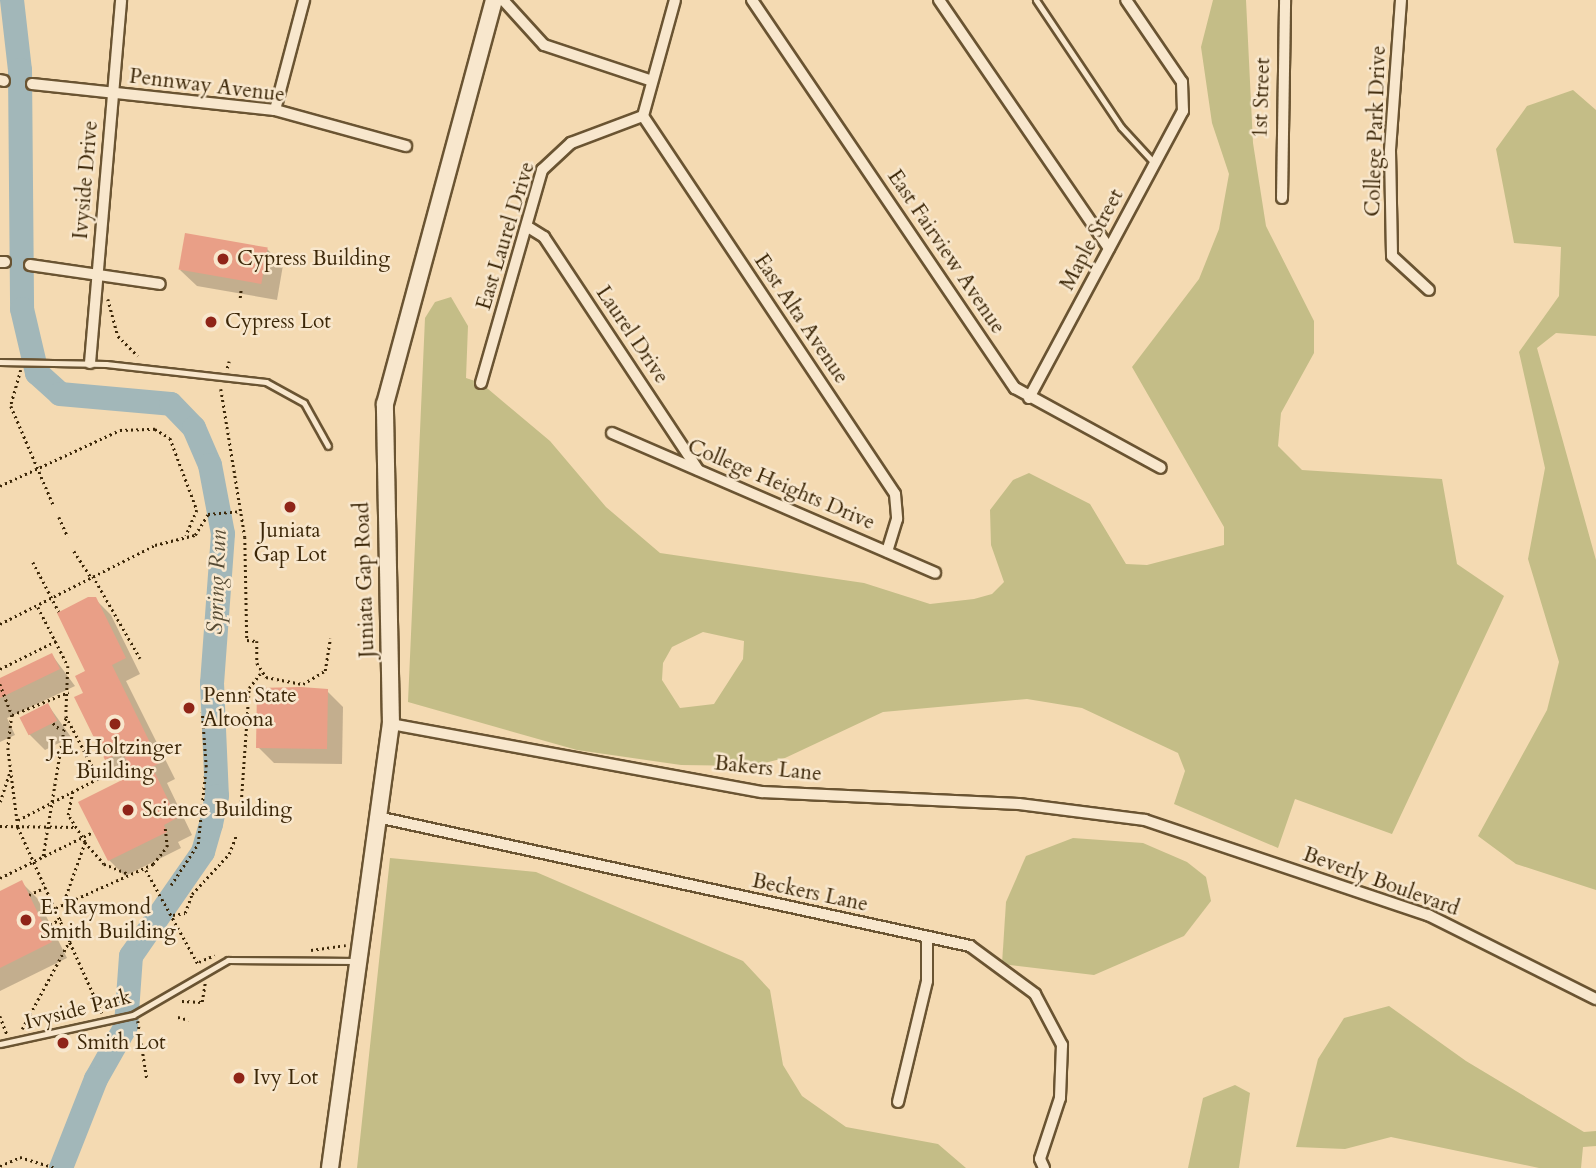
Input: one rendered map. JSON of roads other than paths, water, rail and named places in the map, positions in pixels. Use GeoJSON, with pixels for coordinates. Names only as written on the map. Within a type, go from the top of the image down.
{"type":"FeatureCollection","features":[{"type":"Feature","properties":{"kind":"main road","name":"Juniata Gap Road"},"geometry":{"type":"LineString","coordinates":[[330,1168],[382,818],[391,724],[385,404],[494,0]]}},
{"type":"Feature","properties":{"kind":"street","name":"Ivyside Drive"},"geometry":{"type":"LineString","coordinates":[[90,363],[121,0]]}},
{"type":"Feature","properties":{"kind":"street"},"geometry":{"type":"LineString","coordinates":[[275,110],[304,0]]}},
{"type":"Feature","properties":{"kind":"street"},"geometry":{"type":"LineString","coordinates":[[503,0],[544,45],[649,80]]}},
{"type":"Feature","properties":{"kind":"street"},"geometry":{"type":"LineString","coordinates":[[643,116],[649,80],[675,0]]}},
{"type":"Feature","properties":{"kind":"street","name":"East Fairview Avenue"},"geometry":{"type":"LineString","coordinates":[[752,0],[1006,374],[1029,398],[1161,468]]}},
{"type":"Feature","properties":{"kind":"street"},"geometry":{"type":"LineString","coordinates":[[939,0],[1109,248]]}},
{"type":"Feature","properties":{"kind":"street","name":"Maple Street"},"geometry":{"type":"LineString","coordinates":[[1029,398],[1155,164],[1185,98],[1182,82],[1126,0]]}},
{"type":"Feature","properties":{"kind":"street","name":"1st Street"},"geometry":{"type":"LineString","coordinates":[[1282,198],[1284,0]]}},
{"type":"Feature","properties":{"kind":"street","name":"College Park Drive"},"geometry":{"type":"LineString","coordinates":[[1401,0],[1390,151],[1392,256],[1429,290]]}},
{"type":"Feature","properties":{"kind":"street","name":"Pennway Avenue"},"geometry":{"type":"LineString","coordinates":[[33,84],[275,110],[406,146]]}},
{"type":"Feature","properties":{"kind":"street","name":"East Laurel Drive"},"geometry":{"type":"LineString","coordinates":[[481,383],[528,227],[542,170],[552,154],[643,116]]}},
{"type":"Feature","properties":{"kind":"street","name":"East Alta Avenue"},"geometry":{"type":"LineString","coordinates":[[643,116],[895,494],[897,519],[887,552]]}},
{"type":"Feature","properties":{"kind":"street","name":"Laurel Drive"},"geometry":{"type":"LineString","coordinates":[[528,227],[544,237],[698,470]]}},
{"type":"Feature","properties":{"kind":"street"},"geometry":{"type":"LineString","coordinates":[[30,265],[98,272],[159,284]]}},
{"type":"Feature","properties":{"kind":"street","name":"College Heights Drive"},"geometry":{"type":"LineString","coordinates":[[611,433],[935,573]]}},
{"type":"Feature","properties":{"kind":"street","name":"Bakers Lane"},"geometry":{"type":"LineString","coordinates":[[391,724],[762,792],[1019,804],[1145,820]]}},
{"type":"Feature","properties":{"kind":"street","name":"Beckers Lane"},"geometry":{"type":"LineString","coordinates":[[382,818],[970,946],[1035,994],[1062,1045],[1063,1071],[1040,1158],[1044,1168]]}},
{"type":"Feature","properties":{"kind":"street","name":"Beverly Boulevard"},"geometry":{"type":"LineString","coordinates":[[1145,820],[1428,915],[1596,999]]}},
{"type":"Feature","properties":{"kind":"street"},"geometry":{"type":"LineString","coordinates":[[898,1102],[927,981],[927,938]]}},
{"type":"Feature","properties":{"kind":"lane"},"geometry":{"type":"LineString","coordinates":[[1036,0],[1121,127],[1155,164]]}},
{"type":"Feature","properties":{"kind":"lane"},"geometry":{"type":"LineString","coordinates":[[0,362],[90,363],[266,382],[304,403],[328,446]]}},
{"type":"Feature","properties":{"kind":"lane","name":"Ivyside Park"},"geometry":{"type":"LineString","coordinates":[[0,1044],[133,1015],[201,970],[229,960],[359,962]]}},
{"type":"Feature","properties":{"kind":"waterway","name":"Spring Run"},"geometry":{"type":"LineString","coordinates":[[12,0],[20,70],[22,309],[37,373],[60,394],[171,404],[194,428],[210,465],[223,534],[212,683],[217,796],[211,824],[203,852],[131,956],[126,1026],[96,1079],[61,1168]]}},
{"type":"Feature","properties":{"kind":"place","name":"Cypress Building"},"geometry":{"type":"Point","coordinates":[223,259]}},
{"type":"Feature","properties":{"kind":"place","name":"Cypress Lot"},"geometry":{"type":"Point","coordinates":[211,322]}},
{"type":"Feature","properties":{"kind":"place","name":"Juniata Gap Lot"},"geometry":{"type":"Point","coordinates":[290,507]}},
{"type":"Feature","properties":{"kind":"place","name":"Penn State Altoona"},"geometry":{"type":"Point","coordinates":[189,708]}},
{"type":"Feature","properties":{"kind":"place","name":"J.E. Holtzinger Building"},"geometry":{"type":"Point","coordinates":[115,724]}},
{"type":"Feature","properties":{"kind":"place","name":"Science Building"},"geometry":{"type":"Point","coordinates":[128,810]}},
{"type":"Feature","properties":{"kind":"place","name":"E. Raymond Smith Building"},"geometry":{"type":"Point","coordinates":[26,920]}},
{"type":"Feature","properties":{"kind":"place","name":"Smith Lot"},"geometry":{"type":"Point","coordinates":[63,1043]}},
{"type":"Feature","properties":{"kind":"place","name":"Ivy Lot"},"geometry":{"type":"Point","coordinates":[239,1078]}}]}
